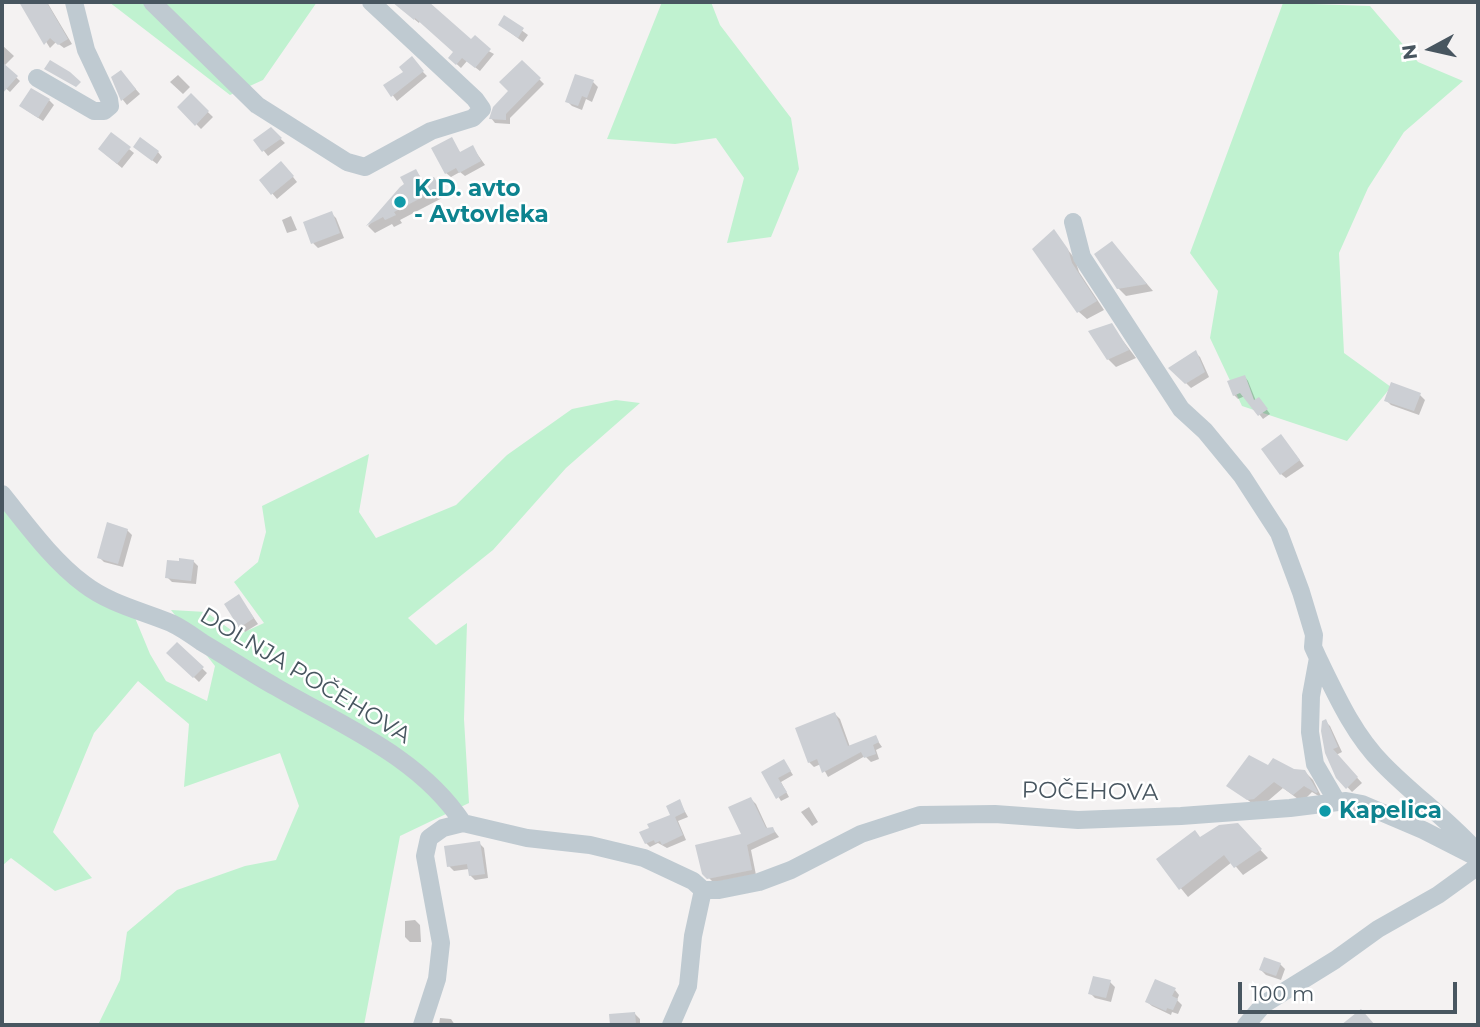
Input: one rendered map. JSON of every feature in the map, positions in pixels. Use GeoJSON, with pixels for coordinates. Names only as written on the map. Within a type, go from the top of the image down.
{"type":"FeatureCollection","features":[{"type":"Feature","properties":{"kind":"street"},"geometry":{"type":"LineString","coordinates":[[37,78],[94,111],[104,111],[110,106],[110,99],[86,50],[74,2]]}},
{"type":"Feature","properties":{"kind":"street"},"geometry":{"type":"LineString","coordinates":[[152,2],[257,105],[347,162],[365,167],[430,131],[473,118],[482,108],[371,2]]}},
{"type":"Feature","properties":{"kind":"street"},"geometry":{"type":"LineString","coordinates":[[1073,222],[1082,257],[1181,409],[1205,431],[1241,476],[1279,533],[1301,592],[1318,658],[1338,700],[1366,745],[1383,765],[1462,835],[1478,856]]}},
{"type":"Feature","properties":{"kind":"street","name":"DOLNJA POČEHOVA"},"geometry":{"type":"LineString","coordinates":[[2,494],[42,543],[85,584],[134,611],[172,624],[276,687],[351,728],[429,783],[451,805],[463,823]]}},
{"type":"Feature","properties":{"kind":"street"},"geometry":{"type":"LineString","coordinates":[[1318,658],[1311,696],[1310,732],[1315,764],[1336,800]]}},
{"type":"Feature","properties":{"kind":"street","name":"POČEHOVA"},"geometry":{"type":"LineString","coordinates":[[703,890],[719,890],[759,882],[791,870],[861,834],[920,815],[995,814],[1078,820],[1168,817],[1290,808],[1336,800],[1362,804],[1478,856]]}},
{"type":"Feature","properties":{"kind":"street"},"geometry":{"type":"LineString","coordinates":[[422,1025],[437,979],[441,943],[425,856],[429,838],[443,828],[463,823],[527,838],[590,845],[644,858],[693,881],[703,890],[693,936],[688,986],[671,1025]]}},
{"type":"Feature","properties":{"kind":"street"},"geometry":{"type":"LineString","coordinates":[[1246,1025],[1264,1004],[1335,960],[1378,929],[1438,895],[1478,866]]}},
{"type":"Feature","properties":{"kind":"green space"},"geometry":{"type":"Polygon","coordinates":[[[109,2],[317,2],[263,80],[230,95],[109,2]]]}},
{"type":"Feature","properties":{"kind":"green space"},"geometry":{"type":"Polygon","coordinates":[[[662,2],[711,2],[720,25],[791,118],[799,169],[771,237],[727,243],[744,178],[716,138],[675,144],[607,139],[662,2]]]}},
{"type":"Feature","properties":{"kind":"green space"},"geometry":{"type":"Polygon","coordinates":[[[1283,3],[1370,6],[1418,62],[1463,81],[1404,132],[1368,188],[1339,253],[1344,353],[1391,387],[1347,441],[1242,406],[1210,338],[1218,291],[1190,253],[1283,3]]]}},
{"type":"Feature","properties":{"kind":"green space"},"geometry":{"type":"Polygon","coordinates":[[[616,400],[640,403],[566,468],[493,550],[408,618],[436,645],[467,623],[464,719],[469,803],[400,836],[364,1025],[98,1025],[120,980],[127,932],[177,890],[245,866],[276,860],[299,806],[280,753],[184,787],[189,724],[138,681],[94,733],[53,832],[92,878],[55,891],[11,858],[2,866],[2,499],[40,545],[133,613],[150,654],[166,681],[207,701],[215,666],[171,610],[206,612],[238,635],[264,623],[234,582],[258,562],[266,532],[262,506],[369,454],[359,512],[376,538],[456,505],[507,455],[572,409],[616,400]]]}},
{"type":"Feature","properties":{"kind":"building"},"geometry":{"type":"Polygon","coordinates":[[[19,2],[50,2],[47,3],[68,39],[58,45],[50,38],[44,45],[19,2]]]}},
{"type":"Feature","properties":{"kind":"building"},"geometry":{"type":"Polygon","coordinates":[[[392,2],[429,2],[471,39],[475,35],[491,49],[475,68],[462,58],[456,65],[448,58],[453,52],[415,18],[414,20],[392,2]]]}},
{"type":"Feature","properties":{"kind":"building"},"geometry":{"type":"Polygon","coordinates":[[[504,15],[524,28],[518,38],[498,25],[504,15]]]}},
{"type":"Feature","properties":{"kind":"building"},"geometry":{"type":"Polygon","coordinates":[[[412,56],[424,71],[391,97],[383,85],[403,72],[399,67],[412,56]]]}},
{"type":"Feature","properties":{"kind":"building"},"geometry":{"type":"Polygon","coordinates":[[[50,60],[81,82],[76,87],[44,69],[50,60]]]}},
{"type":"Feature","properties":{"kind":"building"},"geometry":{"type":"Polygon","coordinates":[[[522,60],[541,78],[506,114],[506,120],[489,119],[493,107],[508,91],[499,82],[522,60]]]}},
{"type":"Feature","properties":{"kind":"building"},"geometry":{"type":"Polygon","coordinates":[[[2,62],[18,76],[2,94],[2,62]]]}},
{"type":"Feature","properties":{"kind":"building"},"geometry":{"type":"Polygon","coordinates":[[[121,70],[136,89],[121,101],[111,77],[121,70]]]}},
{"type":"Feature","properties":{"kind":"building"},"geometry":{"type":"Polygon","coordinates":[[[575,74],[594,80],[587,98],[582,96],[578,106],[565,102],[575,74]]]}},
{"type":"Feature","properties":{"kind":"building"},"geometry":{"type":"Polygon","coordinates":[[[31,88],[50,99],[38,118],[19,106],[31,88]]]}},
{"type":"Feature","properties":{"kind":"building"},"geometry":{"type":"Polygon","coordinates":[[[191,93],[209,111],[195,126],[177,107],[191,93]]]}},
{"type":"Feature","properties":{"kind":"building"},"geometry":{"type":"Polygon","coordinates":[[[271,127],[282,138],[262,152],[253,140],[271,127]]]}},
{"type":"Feature","properties":{"kind":"building"},"geometry":{"type":"Polygon","coordinates":[[[111,132],[131,147],[117,164],[98,149],[111,132]]]}},
{"type":"Feature","properties":{"kind":"building"},"geometry":{"type":"Polygon","coordinates":[[[140,137],[159,151],[152,161],[133,147],[140,137]]]}},
{"type":"Feature","properties":{"kind":"building"},"geometry":{"type":"Polygon","coordinates":[[[452,137],[460,152],[473,145],[481,161],[459,173],[456,168],[445,174],[431,148],[452,137]]]}},
{"type":"Feature","properties":{"kind":"building"},"geometry":{"type":"Polygon","coordinates":[[[281,161],[294,176],[271,195],[259,180],[281,161]]]}},
{"type":"Feature","properties":{"kind":"building","name":"K.D. avto - Avtovleka"},"geometry":{"type":"Polygon","coordinates":[[[416,169],[423,182],[434,177],[440,188],[394,212],[396,215],[385,220],[383,217],[366,226],[404,184],[400,177],[416,169]]]}},
{"type":"Feature","properties":{"kind":"building"},"geometry":{"type":"Polygon","coordinates":[[[332,211],[340,233],[311,244],[303,222],[332,211]]]}},
{"type":"Feature","properties":{"kind":"building"},"geometry":{"type":"Polygon","coordinates":[[[1054,229],[1097,301],[1077,313],[1032,249],[1054,229]]]}},
{"type":"Feature","properties":{"kind":"building"},"geometry":{"type":"Polygon","coordinates":[[[1112,241],[1147,284],[1117,289],[1094,254],[1112,241]]]}},
{"type":"Feature","properties":{"kind":"building"},"geometry":{"type":"Polygon","coordinates":[[[1112,323],[1129,350],[1107,360],[1088,331],[1112,323]]]}},
{"type":"Feature","properties":{"kind":"building"},"geometry":{"type":"Polygon","coordinates":[[[1196,350],[1205,372],[1185,384],[1168,368],[1196,350]]]}},
{"type":"Feature","properties":{"kind":"building"},"geometry":{"type":"Polygon","coordinates":[[[1245,375],[1254,400],[1259,397],[1268,409],[1258,416],[1240,393],[1233,396],[1227,381],[1245,375]]]}},
{"type":"Feature","properties":{"kind":"building"},"geometry":{"type":"Polygon","coordinates":[[[1391,382],[1421,393],[1414,411],[1384,401],[1391,382]]]}},
{"type":"Feature","properties":{"kind":"building"},"geometry":{"type":"Polygon","coordinates":[[[1281,434],[1300,460],[1280,475],[1261,449],[1281,434]]]}},
{"type":"Feature","properties":{"kind":"building"},"geometry":{"type":"Polygon","coordinates":[[[107,522],[128,529],[118,564],[97,558],[107,522]]]}},
{"type":"Feature","properties":{"kind":"building"},"geometry":{"type":"Polygon","coordinates":[[[179,558],[194,560],[191,581],[165,578],[167,560],[179,561],[179,558]]]}},
{"type":"Feature","properties":{"kind":"building"},"geometry":{"type":"Polygon","coordinates":[[[239,594],[254,618],[239,628],[224,604],[239,594]]]}},
{"type":"Feature","properties":{"kind":"building"},"geometry":{"type":"Polygon","coordinates":[[[177,642],[204,667],[193,678],[166,653],[177,642]]]}},
{"type":"Feature","properties":{"kind":"building"},"geometry":{"type":"Polygon","coordinates":[[[835,712],[848,746],[876,735],[879,742],[873,745],[876,754],[864,758],[861,752],[822,773],[817,759],[808,763],[795,728],[835,712]]]}},
{"type":"Feature","properties":{"kind":"building"},"geometry":{"type":"Polygon","coordinates":[[[1326,719],[1338,747],[1333,749],[1358,777],[1346,789],[1336,778],[1325,753],[1321,731],[1322,721],[1326,719]]]}},
{"type":"Feature","properties":{"kind":"building"},"geometry":{"type":"Polygon","coordinates":[[[1249,755],[1268,765],[1273,758],[1294,769],[1305,770],[1318,792],[1304,786],[1293,795],[1274,782],[1254,799],[1247,800],[1226,786],[1249,755]]]}},
{"type":"Feature","properties":{"kind":"building"},"geometry":{"type":"Polygon","coordinates":[[[784,759],[791,771],[778,778],[787,792],[776,799],[761,772],[784,759]]]}},
{"type":"Feature","properties":{"kind":"building"},"geometry":{"type":"Polygon","coordinates":[[[751,797],[766,828],[773,827],[775,832],[747,845],[752,870],[707,879],[702,874],[695,845],[741,834],[728,807],[751,797]]]}},
{"type":"Feature","properties":{"kind":"building"},"geometry":{"type":"Polygon","coordinates":[[[680,799],[685,812],[675,817],[683,835],[662,845],[660,841],[655,843],[654,840],[645,844],[639,832],[649,828],[647,824],[670,815],[666,806],[680,799]]]}},
{"type":"Feature","properties":{"kind":"building"},"geometry":{"type":"Polygon","coordinates":[[[1238,823],[1262,849],[1234,868],[1224,855],[1179,890],[1156,859],[1195,830],[1200,837],[1219,825],[1238,823]]]}},
{"type":"Feature","properties":{"kind":"building"},"geometry":{"type":"Polygon","coordinates":[[[480,841],[485,874],[469,876],[467,864],[447,867],[444,846],[480,841]]]}},
{"type":"Feature","properties":{"kind":"building"},"geometry":{"type":"Polygon","coordinates":[[[1264,957],[1281,963],[1276,976],[1259,970],[1264,957]]]}},
{"type":"Feature","properties":{"kind":"building"},"geometry":{"type":"Polygon","coordinates":[[[1093,976],[1111,980],[1106,998],[1088,994],[1093,976]]]}},
{"type":"Feature","properties":{"kind":"building"},"geometry":{"type":"Polygon","coordinates":[[[1155,979],[1176,988],[1172,996],[1178,999],[1173,1010],[1167,1008],[1166,1011],[1145,1002],[1155,979]]]}},
{"type":"Feature","properties":{"kind":"building"},"geometry":{"type":"Polygon","coordinates":[[[1361,1009],[1375,1025],[1341,1025],[1361,1009]]]}},
{"type":"Feature","properties":{"kind":"building"},"geometry":{"type":"Polygon","coordinates":[[[635,1012],[636,1025],[610,1025],[609,1014],[635,1012]]]}},
{"type":"Feature","properties":{"kind":"place","name":"K.D. avto - Avtovleka"},"geometry":{"type":"Point","coordinates":[400,202]}},
{"type":"Feature","properties":{"kind":"place","name":"Kapelica"},"geometry":{"type":"Point","coordinates":[1325,811]}}]}
